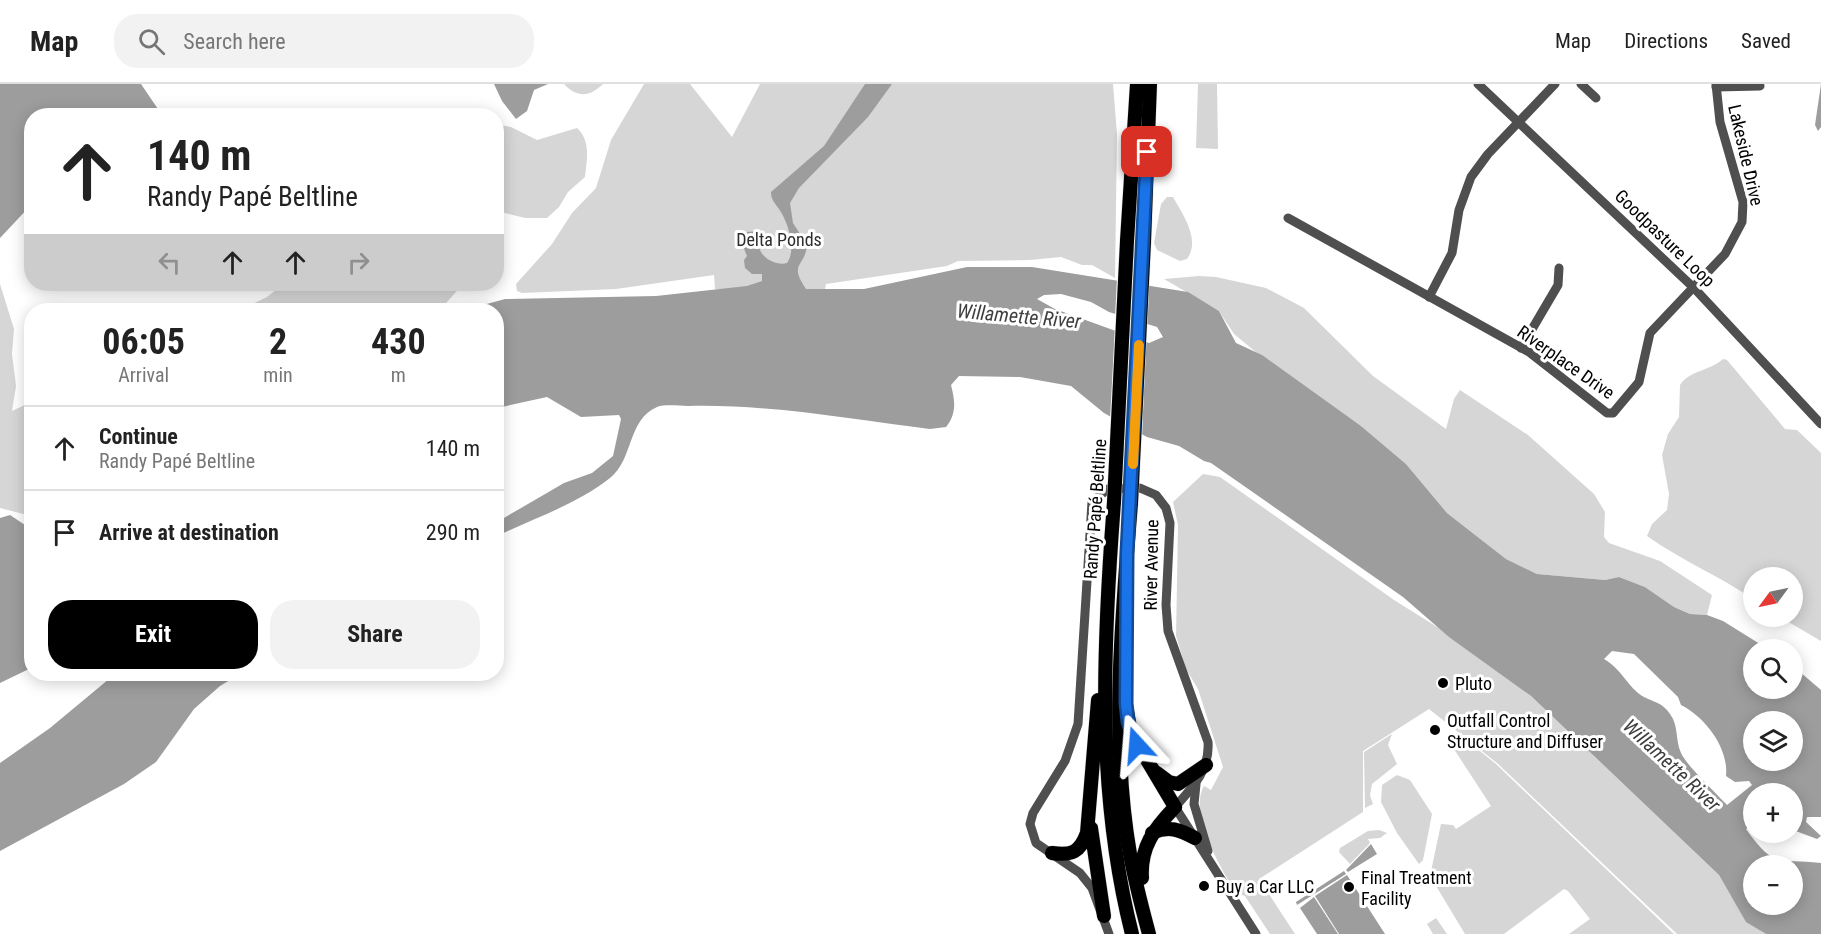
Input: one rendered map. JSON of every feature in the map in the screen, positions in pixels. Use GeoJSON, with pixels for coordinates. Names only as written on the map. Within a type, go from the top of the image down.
{"type":"FeatureCollection","features":[{"type":"Feature","properties":{"kind":"highway","name":"Randy Papé Beltline"},"geometry":{"type":"LineString","coordinates":[[1132,934],[1116,863],[1106,772],[1104,656],[1136,84]]}},
{"type":"Feature","properties":{"kind":"highway","name":"Randy Papé Beltline"},"geometry":{"type":"LineString","coordinates":[[1149,934],[1130,854],[1120,751],[1123,608],[1131,503],[1150,84]]}},
{"type":"Feature","properties":{"kind":"highway"},"geometry":{"type":"LineString","coordinates":[[1127,553],[1128,722],[1131,733],[1150,768],[1175,807],[1152,833],[1141,863],[1145,919]]}},
{"type":"Feature","properties":{"kind":"highway"},"geometry":{"type":"LineString","coordinates":[[1052,854],[1072,854],[1081,848],[1087,833],[1097,708],[1104,656]]}},
{"type":"Feature","properties":{"kind":"highway"},"geometry":{"type":"LineString","coordinates":[[1150,768],[1169,782],[1178,784],[1206,765]]}},
{"type":"Feature","properties":{"kind":"highway"},"geometry":{"type":"LineString","coordinates":[[1089,811],[1104,916]]}},
{"type":"Feature","properties":{"kind":"highway"},"geometry":{"type":"LineString","coordinates":[[1152,833],[1163,828],[1174,829],[1195,838]]}},
{"type":"Feature","properties":{"kind":"street","name":"Goodpasture Loop"},"geometry":{"type":"LineString","coordinates":[[1478,84],[1694,288],[1821,424]]}},
{"type":"Feature","properties":{"kind":"street"},"geometry":{"type":"LineString","coordinates":[[1429,297],[1452,254],[1459,210],[1466,186],[1481,162],[1555,84]]}},
{"type":"Feature","properties":{"kind":"street"},"geometry":{"type":"LineString","coordinates":[[1581,84],[1596,98]]}},
{"type":"Feature","properties":{"kind":"street"},"geometry":{"type":"LineString","coordinates":[[1716,85],[1760,86]]}},
{"type":"Feature","properties":{"kind":"street","name":"Lakeside Drive"},"geometry":{"type":"LineString","coordinates":[[1694,288],[1729,248],[1744,217],[1742,197],[1718,112],[1716,85]]}},
{"type":"Feature","properties":{"kind":"street","name":"Riverplace Drive"},"geometry":{"type":"LineString","coordinates":[[1288,218],[1521,348],[1607,413],[1613,413],[1639,382],[1650,333],[1694,288]]}},
{"type":"Feature","properties":{"kind":"street"},"geometry":{"type":"LineString","coordinates":[[1521,348],[1558,285],[1559,268]]}},
{"type":"Feature","properties":{"kind":"street","name":"River Avenue"},"geometry":{"type":"LineString","coordinates":[[1109,934],[1092,888],[1084,877],[1036,843],[1030,824],[1033,813],[1065,761],[1078,724],[1090,513],[1095,498],[1108,489],[1148,490],[1162,500],[1169,514],[1166,605],[1168,631],[1176,659],[1207,736],[1209,753],[1206,765],[1197,782],[1175,807]]}},
{"type":"Feature","properties":{"kind":"street"},"geometry":{"type":"LineString","coordinates":[[1197,782],[1194,804],[1212,865]]}},
{"type":"Feature","properties":{"kind":"street"},"geometry":{"type":"LineString","coordinates":[[1175,807],[1256,934]]}},
{"type":"Feature","properties":{"kind":"green space"},"geometry":{"type":"Polygon","coordinates":[[[564,84],[603,84],[593,91],[579,94],[564,84]]]}},
{"type":"Feature","properties":{"kind":"green space","name":"Delta Ponds"},"geometry":{"type":"Polygon","coordinates":[[[644,84],[690,84],[732,137],[760,84],[1113,84],[1117,134],[1115,278],[1092,265],[1082,265],[1061,257],[958,261],[947,266],[826,284],[825,289],[715,289],[714,275],[616,289],[522,293],[517,291],[516,284],[552,244],[572,213],[596,188],[611,140],[644,84]]]}},
{"type":"Feature","properties":{"kind":"green space"},"geometry":{"type":"Polygon","coordinates":[[[1198,84],[1217,84],[1218,149],[1196,148],[1198,84]]]}},
{"type":"Feature","properties":{"kind":"green space"},"geometry":{"type":"Polygon","coordinates":[[[504,126],[537,140],[577,128],[586,144],[585,177],[568,192],[559,207],[547,218],[525,218],[504,213],[504,126]]]}},
{"type":"Feature","properties":{"kind":"green space"},"geometry":{"type":"Polygon","coordinates":[[[1167,197],[1173,197],[1186,220],[1191,236],[1191,252],[1187,259],[1180,261],[1157,250],[1154,243],[1161,204],[1167,197]]]}},
{"type":"Feature","properties":{"kind":"green space"},"geometry":{"type":"Polygon","coordinates":[[[1216,277],[1266,288],[1304,308],[1373,376],[1446,429],[1454,399],[1460,390],[1528,435],[1594,494],[1605,512],[1604,537],[1609,543],[1660,561],[1712,595],[1707,615],[1690,614],[1674,607],[1645,587],[1619,577],[1605,580],[1537,574],[1506,559],[1447,513],[1406,464],[1361,426],[1257,353],[1234,334],[1219,311],[1164,279],[1216,277]]]}},
{"type":"Feature","properties":{"kind":"green space"},"geometry":{"type":"Polygon","coordinates":[[[0,284],[14,329],[12,354],[16,386],[12,411],[24,405],[24,514],[0,508],[0,284]]]}},
{"type":"Feature","properties":{"kind":"green space"},"geometry":{"type":"Polygon","coordinates":[[[274,291],[457,291],[446,303],[255,303],[274,291]]]}},
{"type":"Feature","properties":{"kind":"green space"},"geometry":{"type":"Polygon","coordinates":[[[1723,359],[1727,360],[1785,429],[1797,430],[1821,453],[1821,641],[1797,627],[1803,627],[1803,567],[1743,567],[1743,593],[1647,536],[1652,524],[1667,510],[1669,494],[1662,455],[1668,434],[1679,417],[1680,385],[1689,376],[1723,359]]]}},
{"type":"Feature","properties":{"kind":"green space"},"geometry":{"type":"Polygon","coordinates":[[[1203,474],[1220,477],[1394,600],[1442,630],[1531,696],[1719,875],[1746,921],[1766,934],[1677,934],[1497,763],[1429,709],[1363,751],[1363,812],[1259,879],[1295,934],[1270,934],[1245,896],[1236,893],[1222,870],[1208,841],[1200,811],[1200,797],[1204,786],[1211,790],[1223,767],[1198,689],[1186,669],[1176,636],[1178,525],[1173,502],[1203,474]]]}},
{"type":"Feature","properties":{"kind":"green space"},"geometry":{"type":"Polygon","coordinates":[[[1392,734],[1388,745],[1397,764],[1372,784],[1370,795],[1373,804],[1365,808],[1364,752],[1392,734]]]}},
{"type":"Feature","properties":{"kind":"green space"},"geometry":{"type":"Polygon","coordinates":[[[1460,735],[1496,764],[1674,934],[1569,934],[1590,919],[1564,889],[1504,934],[1465,934],[1430,876],[1441,824],[1453,825],[1456,829],[1491,806],[1452,746],[1460,735]]]}},
{"type":"Feature","properties":{"kind":"green space"},"geometry":{"type":"Polygon","coordinates":[[[1397,775],[1410,780],[1432,814],[1423,860],[1419,864],[1397,833],[1381,802],[1382,785],[1397,775]]]}},
{"type":"Feature","properties":{"kind":"green space"},"geometry":{"type":"Polygon","coordinates":[[[1379,830],[1387,833],[1380,838],[1368,839],[1370,843],[1350,864],[1339,852],[1340,848],[1368,831],[1379,830]]]}},
{"type":"Feature","properties":{"kind":"green space"},"geometry":{"type":"Polygon","coordinates":[[[1436,918],[1447,934],[1433,934],[1427,924],[1436,918]]]}},
{"type":"Feature","properties":{"kind":"water"},"geometry":{"type":"Polygon","coordinates":[[[0,84],[141,84],[157,108],[24,108],[24,212],[0,238],[0,84]]]}},
{"type":"Feature","properties":{"kind":"water"},"geometry":{"type":"Polygon","coordinates":[[[494,84],[548,84],[534,90],[527,111],[516,119],[502,101],[494,84]]]}},
{"type":"Feature","properties":{"kind":"water","name":"Willamette River"},"geometry":{"type":"Polygon","coordinates":[[[865,84],[892,84],[868,117],[799,188],[790,203],[793,223],[807,245],[798,269],[798,274],[806,289],[864,289],[967,267],[1032,267],[1188,292],[1219,311],[1236,343],[1262,355],[1361,426],[1406,464],[1447,513],[1506,559],[1537,574],[1605,580],[1619,577],[1645,587],[1674,607],[1690,614],[1707,615],[1723,621],[1752,639],[1743,639],[1743,699],[1803,699],[1803,675],[1821,690],[1821,817],[1807,817],[1806,822],[1821,836],[1817,839],[1803,834],[1803,783],[1735,782],[1726,776],[1724,755],[1707,725],[1681,705],[1678,697],[1634,654],[1612,651],[1604,659],[1616,668],[1638,693],[1667,710],[1675,723],[1679,748],[1684,758],[1727,805],[1743,792],[1743,843],[1757,843],[1770,855],[1743,855],[1743,915],[1803,915],[1803,862],[1821,863],[1821,934],[1766,934],[1746,922],[1719,875],[1531,696],[1449,637],[1403,597],[1211,463],[1179,446],[1147,437],[1104,413],[1071,386],[1020,377],[959,376],[951,385],[954,407],[950,422],[946,427],[930,429],[749,407],[660,406],[647,413],[640,421],[623,461],[610,478],[584,496],[504,533],[504,518],[564,483],[592,473],[613,456],[621,419],[619,415],[581,417],[547,397],[504,406],[504,303],[490,303],[505,299],[656,296],[747,286],[762,281],[762,274],[752,274],[745,268],[744,260],[747,256],[740,239],[747,232],[758,231],[762,254],[774,262],[787,263],[791,250],[790,236],[782,214],[772,199],[771,192],[824,146],[865,84]],[[1061,294],[1044,295],[1037,299],[1055,309],[1149,343],[1163,337],[1157,327],[1109,312],[1091,302],[1061,294]]]}},
{"type":"Feature","properties":{"kind":"water"},"geometry":{"type":"Polygon","coordinates":[[[1821,84],[1821,127],[1818,131],[1815,125],[1821,84]]]}},
{"type":"Feature","properties":{"kind":"water"},"geometry":{"type":"Polygon","coordinates":[[[10,515],[24,524],[24,671],[0,683],[0,518],[10,515]]]}},
{"type":"Feature","properties":{"kind":"water"},"geometry":{"type":"Polygon","coordinates":[[[107,681],[228,681],[194,709],[156,762],[124,784],[0,851],[0,763],[50,728],[107,681]]]}},
{"type":"Feature","properties":{"kind":"water"},"geometry":{"type":"Polygon","coordinates":[[[1371,844],[1377,854],[1348,872],[1346,870],[1371,844]]]}},
{"type":"Feature","properties":{"kind":"water"},"geometry":{"type":"Polygon","coordinates":[[[1344,871],[1346,874],[1297,905],[1296,902],[1344,871]]]}},
{"type":"Feature","properties":{"kind":"water"},"geometry":{"type":"Polygon","coordinates":[[[1347,875],[1385,934],[1339,934],[1315,896],[1347,875]]]}},
{"type":"Feature","properties":{"kind":"water"},"geometry":{"type":"Polygon","coordinates":[[[1314,897],[1338,934],[1317,934],[1300,908],[1314,897]]]}},
{"type":"Feature","properties":{"kind":"pier"},"geometry":{"type":"Polygon","coordinates":[[[1117,278],[1149,283],[1147,327],[1115,317],[1117,278]]]}},
{"type":"Feature","properties":{"kind":"pier"},"geometry":{"type":"Polygon","coordinates":[[[1115,326],[1146,338],[1142,437],[1110,420],[1115,326]]]}},
{"type":"Feature","properties":{"kind":"slow traffic"},"geometry":{"type":"LineString","coordinates":[[1133,464],[1139,345]]}},
{"type":"Feature","properties":{"kind":"place","name":"Pluto"},"geometry":{"type":"Point","coordinates":[1443,683]}},
{"type":"Feature","properties":{"kind":"place","name":"Outfall Control Structure and Diffuser"},"geometry":{"type":"Point","coordinates":[1435,730]}},
{"type":"Feature","properties":{"kind":"place","name":"Buy a Car LLC"},"geometry":{"type":"Point","coordinates":[1204,886]}},
{"type":"Feature","properties":{"kind":"place","name":"Final Treatment Facility"},"geometry":{"type":"Point","coordinates":[1349,887]}},
{"type":"Feature","properties":{"kind":"route"},"geometry":{"type":"LineString","coordinates":[[1137,745],[1128,722],[1126,703],[1127,553],[1147,152]]}}]}
